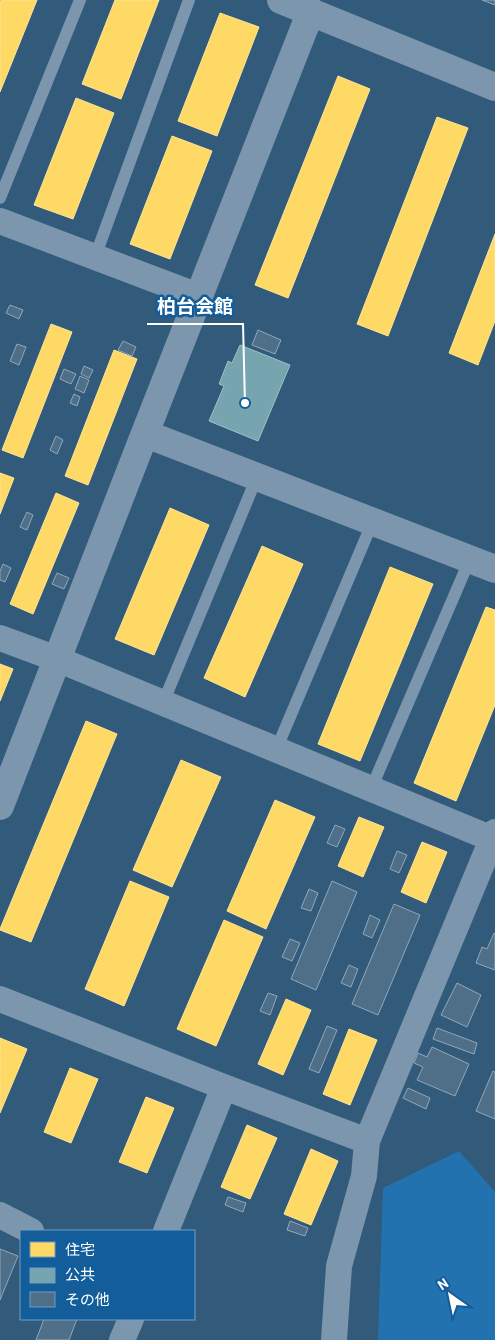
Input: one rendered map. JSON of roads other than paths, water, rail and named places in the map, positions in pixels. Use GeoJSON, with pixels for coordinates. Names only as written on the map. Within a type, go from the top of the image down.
{"type":"FeatureCollection","features":[{"type":"Feature","properties":{"kind":"street"},"geometry":{"type":"LineString","coordinates":[[281,0],[495,86]]}},
{"type":"Feature","properties":{"kind":"street"},"geometry":{"type":"LineString","coordinates":[[0,806],[310,11]]}},
{"type":"Feature","properties":{"kind":"street"},"geometry":{"type":"LineString","coordinates":[[0,221],[198,296]]}},
{"type":"Feature","properties":{"kind":"street"},"geometry":{"type":"LineString","coordinates":[[146,434],[483,564]]}},
{"type":"Feature","properties":{"kind":"street"},"geometry":{"type":"LineString","coordinates":[[0,638],[57,659],[371,789],[494,837],[367,1141],[364,1176],[339,1266],[334,1340]]}},
{"type":"Feature","properties":{"kind":"street"},"geometry":{"type":"LineString","coordinates":[[0,999],[367,1141]]}},
{"type":"Feature","properties":{"kind":"street"},"geometry":{"type":"LineString","coordinates":[[166,1230],[224,1087]]}},
{"type":"Feature","properties":{"kind":"street"},"geometry":{"type":"LineString","coordinates":[[0,1215],[28,1230]]}},
{"type":"Feature","properties":{"kind":"lane"},"geometry":{"type":"LineString","coordinates":[[0,198],[80,0]]}},
{"type":"Feature","properties":{"kind":"lane"},"geometry":{"type":"LineString","coordinates":[[95,257],[189,0]]}},
{"type":"Feature","properties":{"kind":"lane"},"geometry":{"type":"LineString","coordinates":[[163,703],[257,477]]}},
{"type":"Feature","properties":{"kind":"lane"},"geometry":{"type":"LineString","coordinates":[[276,750],[373,522]]}},
{"type":"Feature","properties":{"kind":"lane"},"geometry":{"type":"LineString","coordinates":[[371,789],[483,564]]}},
{"type":"Feature","properties":{"kind":"place","name":"柏台会館"},"geometry":{"type":"Point","coordinates":[245,403]}}]}
